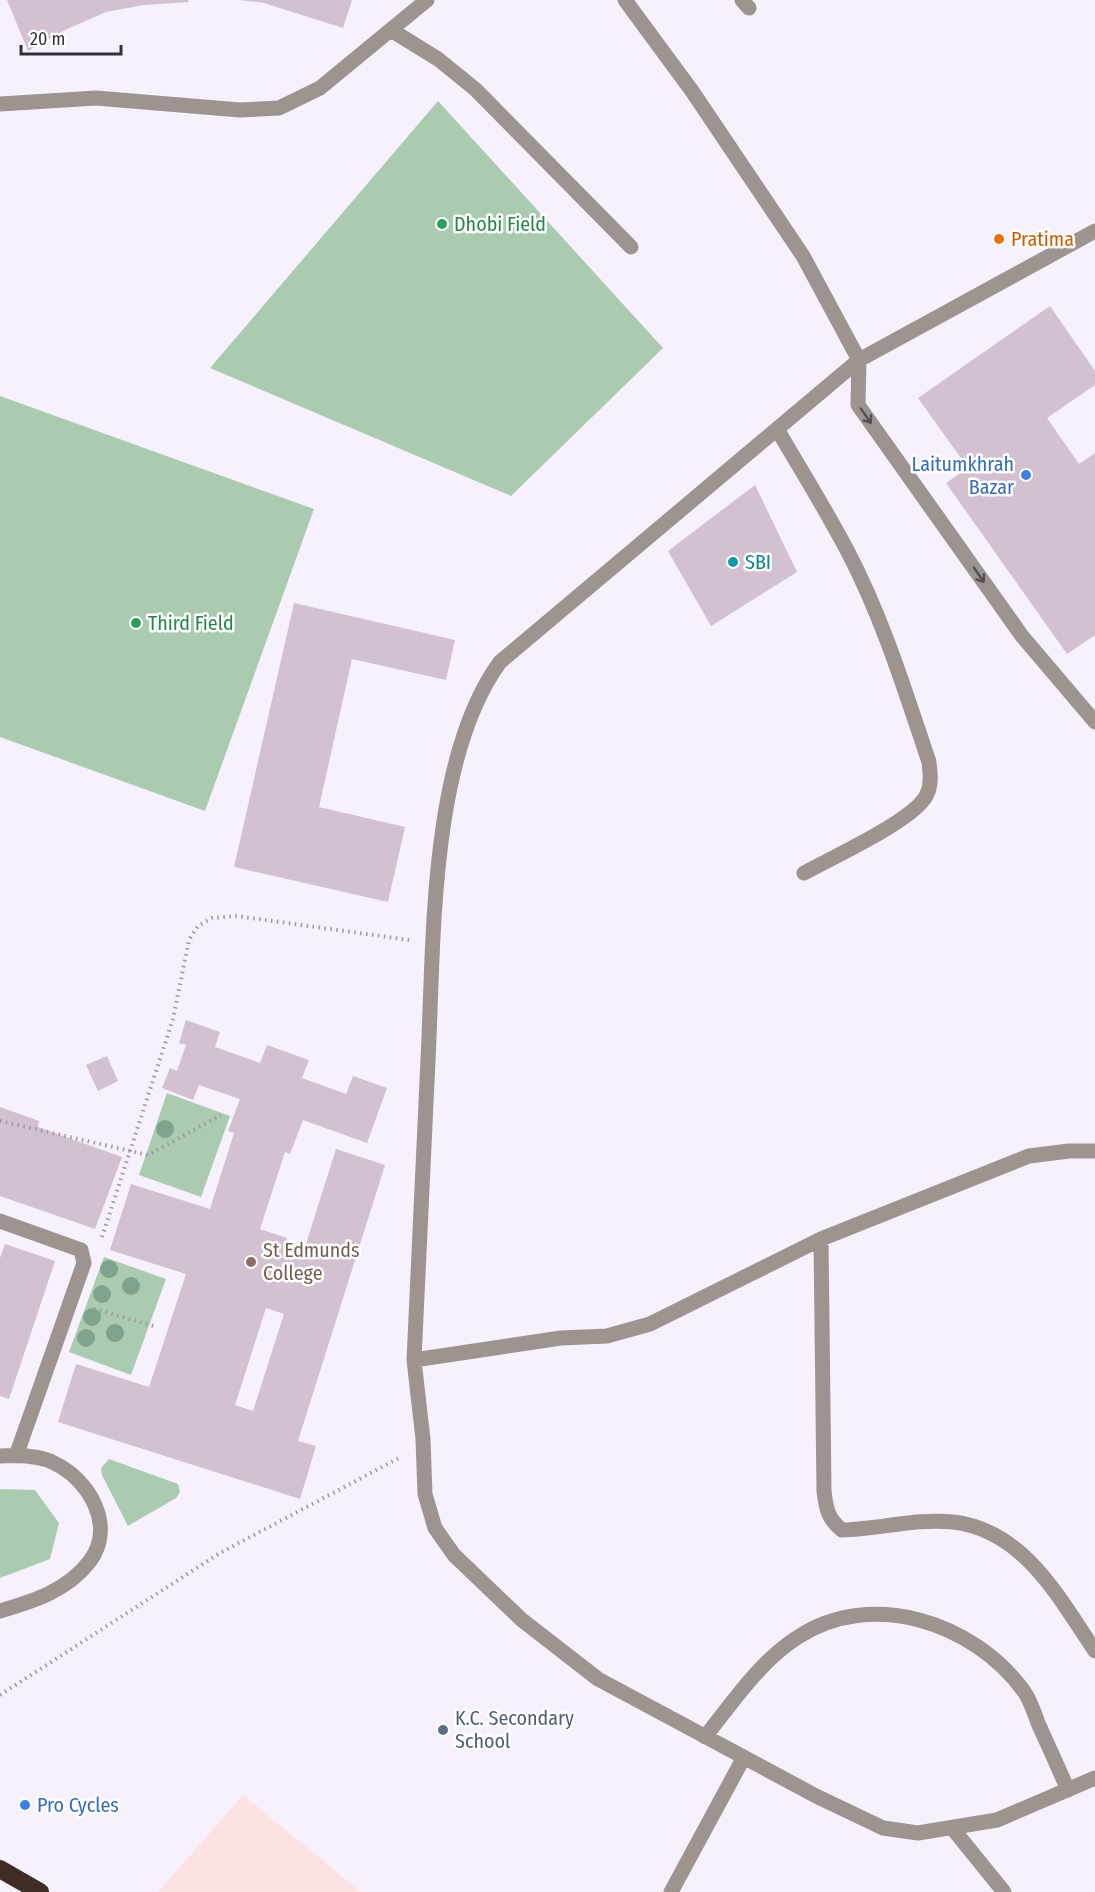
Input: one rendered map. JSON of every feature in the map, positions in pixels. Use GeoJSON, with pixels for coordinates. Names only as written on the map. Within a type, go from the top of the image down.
{"type":"FeatureCollection","features":[{"type":"Feature","properties":{"kind":"highway"},"geometry":{"type":"LineString","coordinates":[[0,1869],[40,1892]]}},
{"type":"Feature","properties":{"kind":"street"},"geometry":{"type":"LineString","coordinates":[[0,104],[96,98],[240,110],[279,108],[320,88],[427,0]]}},
{"type":"Feature","properties":{"kind":"street"},"geometry":{"type":"LineString","coordinates":[[625,0],[692,91],[803,256],[859,360],[858,405],[1022,636],[1095,722]]}},
{"type":"Feature","properties":{"kind":"street"},"geometry":{"type":"LineString","coordinates":[[391,30],[438,59],[475,89],[631,247]]}},
{"type":"Feature","properties":{"kind":"street"},"geometry":{"type":"LineString","coordinates":[[1095,231],[859,360],[500,662],[485,683],[462,741],[438,865],[414,1360],[423,1447],[425,1494],[430,1519],[454,1555],[522,1620],[598,1679],[851,1815],[883,1828],[918,1833],[953,1830],[997,1820],[1095,1778]]}},
{"type":"Feature","properties":{"kind":"street"},"geometry":{"type":"LineString","coordinates":[[777,429],[848,552],[868,594],[895,661],[929,762],[931,779],[927,795],[913,812],[804,873]]}},
{"type":"Feature","properties":{"kind":"street"},"geometry":{"type":"LineString","coordinates":[[414,1360],[561,1338],[607,1336],[650,1324],[821,1239],[1029,1156],[1095,1151]]}},
{"type":"Feature","properties":{"kind":"street"},"geometry":{"type":"LineString","coordinates":[[0,1221],[81,1250],[84,1263],[16,1456]]}},
{"type":"Feature","properties":{"kind":"street"},"geometry":{"type":"LineString","coordinates":[[821,1239],[824,1491],[826,1508],[831,1521],[842,1530],[953,1522],[997,1535],[1019,1550],[1040,1571],[1095,1651]]}},
{"type":"Feature","properties":{"kind":"street"},"geometry":{"type":"LineString","coordinates":[[0,1456],[54,1462],[74,1477],[90,1492],[99,1514],[100,1533],[92,1559],[75,1578],[56,1592],[0,1611]]}},
{"type":"Feature","properties":{"kind":"street"},"geometry":{"type":"LineString","coordinates":[[705,1737],[746,1686],[795,1638],[824,1622],[860,1613],[888,1614],[930,1622],[965,1639],[1001,1664],[1025,1692],[1068,1790]]}},
{"type":"Feature","properties":{"kind":"street"},"geometry":{"type":"LineString","coordinates":[[671,1892],[744,1757]]}},
{"type":"Feature","properties":{"kind":"street"},"geometry":{"type":"LineString","coordinates":[[953,1830],[1004,1892]]}},
{"type":"Feature","properties":{"kind":"path"},"geometry":{"type":"LineString","coordinates":[[82,1256],[105,1233],[173,1019],[189,940],[198,926],[212,918],[237,916],[434,943]]}},
{"type":"Feature","properties":{"kind":"path"},"geometry":{"type":"LineString","coordinates":[[0,1121],[148,1155],[221,1115]]}},
{"type":"Feature","properties":{"kind":"path"},"geometry":{"type":"LineString","coordinates":[[70,1301],[157,1328]]}},
{"type":"Feature","properties":{"kind":"path"},"geometry":{"type":"LineString","coordinates":[[0,1695],[220,1554],[382,1466],[423,1447]]}},
{"type":"Feature","properties":{"kind":"shaded area"},"geometry":{"type":"Polygon","coordinates":[[[243,1795],[361,1892],[158,1892],[243,1795]]]}},
{"type":"Feature","properties":{"kind":"green space","name":"Dhobi Field"},"geometry":{"type":"Polygon","coordinates":[[[438,101],[663,348],[511,496],[210,368],[438,101]]]}},
{"type":"Feature","properties":{"kind":"green space","name":"Third Field"},"geometry":{"type":"Polygon","coordinates":[[[0,396],[314,509],[205,811],[0,737],[0,396]]]}},
{"type":"Feature","properties":{"kind":"green space"},"geometry":{"type":"Polygon","coordinates":[[[167,1093],[230,1116],[201,1197],[139,1175],[167,1093]]]}},
{"type":"Feature","properties":{"kind":"green space"},"geometry":{"type":"Polygon","coordinates":[[[104,1257],[166,1279],[131,1375],[69,1352],[104,1257]]]}},
{"type":"Feature","properties":{"kind":"green space"},"geometry":{"type":"Polygon","coordinates":[[[109,1459],[178,1484],[180,1492],[176,1498],[128,1526],[102,1475],[101,1468],[109,1459]]]}},
{"type":"Feature","properties":{"kind":"green space"},"geometry":{"type":"Polygon","coordinates":[[[0,1489],[35,1490],[59,1523],[50,1559],[0,1578],[0,1489]]]}},
{"type":"Feature","properties":{"kind":"building"},"geometry":{"type":"Polygon","coordinates":[[[7,0],[188,0],[189,2],[144,5],[106,12],[65,30],[28,51],[7,0]]]}},
{"type":"Feature","properties":{"kind":"building"},"geometry":{"type":"Polygon","coordinates":[[[238,0],[352,0],[343,28],[264,3],[238,0]]]}},
{"type":"Feature","properties":{"kind":"building","name":"Laitumkhrah Bazar"},"geometry":{"type":"Polygon","coordinates":[[[1050,306],[1095,371],[1095,385],[1047,418],[1079,464],[1095,453],[1095,635],[1067,654],[946,483],[968,468],[918,398],[1050,306]]]}},
{"type":"Feature","properties":{"kind":"building","name":"SBI"},"geometry":{"type":"Polygon","coordinates":[[[755,485],[797,572],[711,626],[668,551],[755,485]]]}},
{"type":"Feature","properties":{"kind":"building"},"geometry":{"type":"Polygon","coordinates":[[[294,603],[455,640],[446,680],[352,659],[319,807],[405,827],[388,902],[234,867],[294,603]]]}},
{"type":"Feature","properties":{"kind":"building","name":"St Edmunds College"},"geometry":{"type":"Polygon","coordinates":[[[186,1020],[220,1032],[215,1047],[260,1063],[267,1045],[309,1060],[302,1078],[346,1094],[353,1076],[387,1088],[367,1143],[303,1120],[290,1154],[285,1152],[260,1229],[287,1238],[286,1244],[304,1250],[336,1149],[385,1165],[298,1441],[316,1446],[300,1499],[58,1422],[76,1364],[149,1387],[186,1274],[110,1250],[131,1184],[210,1209],[234,1133],[228,1131],[240,1099],[199,1085],[193,1100],[162,1088],[170,1068],[177,1071],[186,1045],[179,1043],[186,1020]],[[266,1308],[235,1405],[253,1411],[284,1314],[266,1308]]]}},
{"type":"Feature","properties":{"kind":"building"},"geometry":{"type":"Polygon","coordinates":[[[107,1056],[118,1081],[98,1091],[86,1065],[107,1056]]]}},
{"type":"Feature","properties":{"kind":"building"},"geometry":{"type":"Polygon","coordinates":[[[0,1107],[39,1121],[38,1127],[122,1157],[95,1229],[0,1196],[0,1107]]]}},
{"type":"Feature","properties":{"kind":"building"},"geometry":{"type":"Polygon","coordinates":[[[5,1244],[55,1261],[9,1399],[0,1396],[0,1258],[5,1244]]]}},
{"type":"Feature","properties":{"kind":"place","name":"Dhobi Field"},"geometry":{"type":"Point","coordinates":[442,224]}},
{"type":"Feature","properties":{"kind":"place","name":"Pratima"},"geometry":{"type":"Point","coordinates":[999,239]}},
{"type":"Feature","properties":{"kind":"place","name":"Laitumkhrah Bazar"},"geometry":{"type":"Point","coordinates":[1026,475]}},
{"type":"Feature","properties":{"kind":"place","name":"SBI"},"geometry":{"type":"Point","coordinates":[733,562]}},
{"type":"Feature","properties":{"kind":"place","name":"Third Field"},"geometry":{"type":"Point","coordinates":[136,623]}},
{"type":"Feature","properties":{"kind":"place","name":"St Edmunds College"},"geometry":{"type":"Point","coordinates":[251,1262]}},
{"type":"Feature","properties":{"kind":"place","name":"K.C. Secondary School"},"geometry":{"type":"Point","coordinates":[443,1730]}},
{"type":"Feature","properties":{"kind":"place","name":"Pro Cycles"},"geometry":{"type":"Point","coordinates":[25,1805]}}]}
